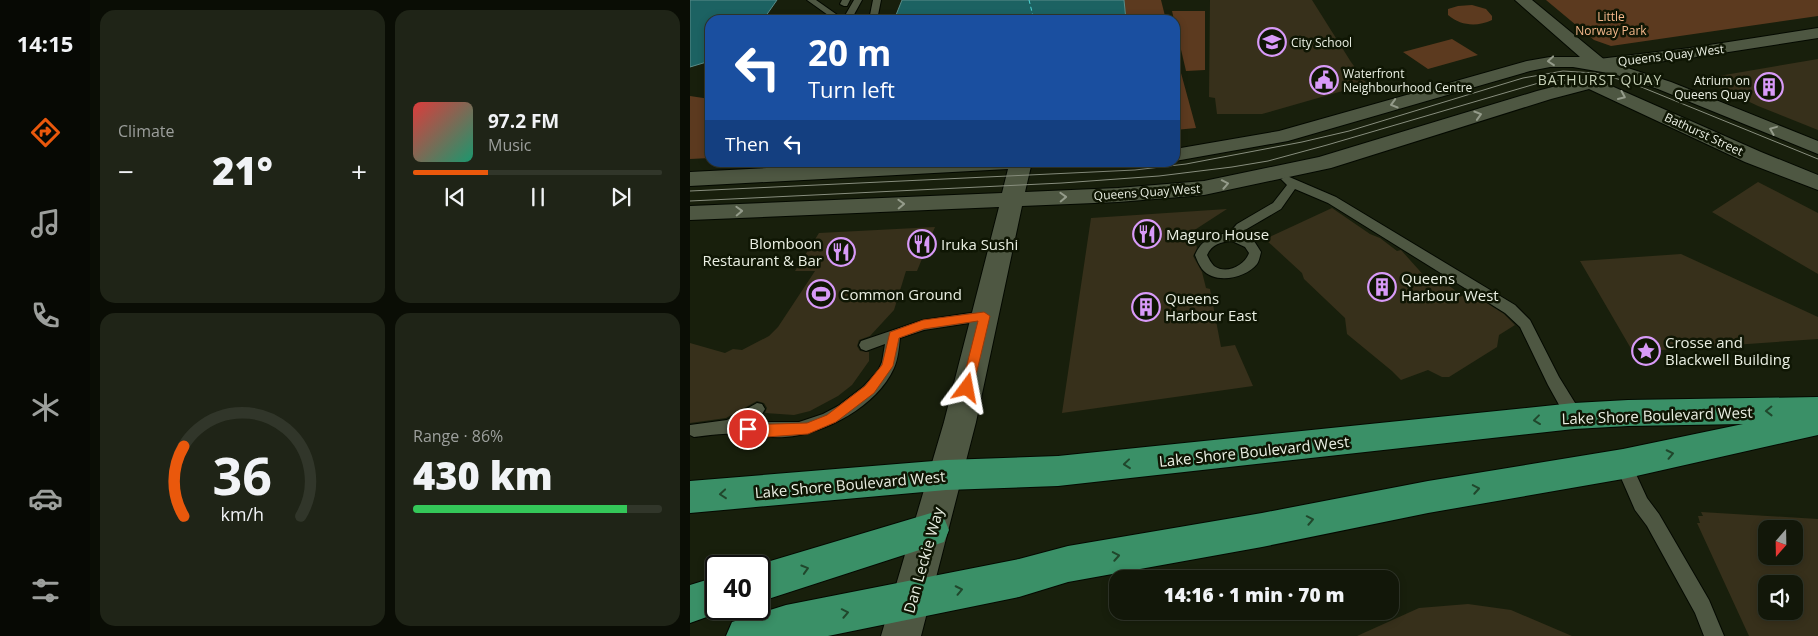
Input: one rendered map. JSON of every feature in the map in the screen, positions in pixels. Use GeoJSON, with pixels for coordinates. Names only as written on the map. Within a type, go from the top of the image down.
{"type":"FeatureCollection","features":[{"type":"Feature","properties":{"kind":"highway","name":"Lake Shore Boulevard West"},"geometry":{"type":"LineString","coordinates":[[690,497],[946,476],[1058,471],[1574,416],[1628,413],[1818,410]]}},
{"type":"Feature","properties":{"kind":"highway","name":"Lake Shore Boulevard West"},"geometry":{"type":"LineString","coordinates":[[746,636],[786,625],[906,618],[1019,578],[1068,564],[1262,530],[1428,497],[1623,464],[1818,422]]}},
{"type":"Feature","properties":{"kind":"highway"},"geometry":{"type":"LineString","coordinates":[[770,580],[931,530]]}},
{"type":"Feature","properties":{"kind":"highway"},"geometry":{"type":"LineString","coordinates":[[690,604],[705,599]]}},
{"type":"Feature","properties":{"kind":"street"},"geometry":{"type":"LineString","coordinates":[[1523,0],[1599,64],[1591,83]]}},
{"type":"Feature","properties":{"kind":"street","name":"Queens Quay West"},"geometry":{"type":"LineString","coordinates":[[1180,154],[1281,137],[1543,62],[1564,60],[1599,64],[1690,53],[1818,33]]}},
{"type":"Feature","properties":{"kind":"street","name":"Bathurst Street"},"geometry":{"type":"LineString","coordinates":[[1599,64],[1655,82],[1818,148]]}},
{"type":"Feature","properties":{"kind":"street","name":"Queens Quay West"},"geometry":{"type":"LineString","coordinates":[[690,213],[1118,195],[1287,179],[1323,164],[1544,95],[1591,83]]}},
{"type":"Feature","properties":{"kind":"street","name":"Bathurst Street"},"geometry":{"type":"LineString","coordinates":[[1591,83],[1753,157],[1818,183]]}},
{"type":"Feature","properties":{"kind":"street"},"geometry":{"type":"LineString","coordinates":[[690,179],[802,168],[838,167]]}},
{"type":"Feature","properties":{"kind":"street","name":"Dan Leckie Way"},"geometry":{"type":"LineString","coordinates":[[906,618],[946,476],[1019,167]]}},
{"type":"Feature","properties":{"kind":"lane"},"geometry":{"type":"LineString","coordinates":[[811,0],[833,15]]}},
{"type":"Feature","properties":{"kind":"lane"},"geometry":{"type":"LineString","coordinates":[[850,15],[858,0]]}},
{"type":"Feature","properties":{"kind":"lane"},"geometry":{"type":"LineString","coordinates":[[874,15],[877,0]]}},
{"type":"Feature","properties":{"kind":"lane"},"geometry":{"type":"LineString","coordinates":[[1232,237],[1241,227],[1277,206],[1287,179],[1332,200],[1510,309],[1525,324],[1553,381],[1574,416]]}},
{"type":"Feature","properties":{"kind":"lane"},"geometry":{"type":"LineString","coordinates":[[866,345],[923,325],[984,316]]}},
{"type":"Feature","properties":{"kind":"lane"},"geometry":{"type":"LineString","coordinates":[[694,430],[730,427],[766,431],[808,428],[832,418],[870,390],[882,374],[887,366],[894,335]]}},
{"type":"Feature","properties":{"kind":"lane"},"geometry":{"type":"LineString","coordinates":[[730,427],[757,409]]}},
{"type":"Feature","properties":{"kind":"lane"},"geometry":{"type":"LineString","coordinates":[[1623,464],[1642,504],[1702,607],[1714,636]]}},
{"type":"Feature","properties":{"kind":"green space"},"geometry":{"type":"Polygon","coordinates":[[[1124,0],[1161,0],[1165,15],[1126,15],[1124,0]]]}},
{"type":"Feature","properties":{"kind":"green space","name":"Little Norway Park"},"geometry":{"type":"Polygon","coordinates":[[[1546,0],[1818,0],[1818,16],[1611,46],[1594,40],[1546,0]]]}},
{"type":"Feature","properties":{"kind":"green space"},"geometry":{"type":"Polygon","coordinates":[[[1472,5],[1486,9],[1492,16],[1492,20],[1481,24],[1469,24],[1453,19],[1448,15],[1448,9],[1472,5]]]}},
{"type":"Feature","properties":{"kind":"green space"},"geometry":{"type":"Polygon","coordinates":[[[1172,11],[1205,11],[1205,70],[1186,71],[1180,45],[1180,15],[1173,15],[1172,11]]]}},
{"type":"Feature","properties":{"kind":"green space"},"geometry":{"type":"Polygon","coordinates":[[[1452,39],[1478,55],[1428,69],[1403,52],[1452,39]]]}},
{"type":"Feature","properties":{"kind":"green space"},"geometry":{"type":"Polygon","coordinates":[[[1180,69],[1196,128],[1180,130],[1180,69]]]}},
{"type":"Feature","properties":{"kind":"green space"},"geometry":{"type":"Polygon","coordinates":[[[690,96],[705,98],[705,158],[690,159],[690,96]]]}},
{"type":"Feature","properties":{"kind":"water"},"geometry":{"type":"Polygon","coordinates":[[[690,0],[777,0],[766,15],[705,15],[705,62],[690,67],[690,0]]]}},
{"type":"Feature","properties":{"kind":"water"},"geometry":{"type":"Polygon","coordinates":[[[902,0],[1124,0],[1126,15],[896,15],[902,0]]]}},
{"type":"Feature","properties":{"kind":"building"},"geometry":{"type":"Polygon","coordinates":[[[1210,0],[1312,0],[1367,84],[1262,114],[1217,114],[1215,98],[1209,97],[1210,0]]]}},
{"type":"Feature","properties":{"kind":"building","name":"Atrium on Queens Quay"},"geometry":{"type":"Polygon","coordinates":[[[1818,59],[1818,130],[1758,106],[1701,79],[1818,59]]]}},
{"type":"Feature","properties":{"kind":"building"},"geometry":{"type":"Polygon","coordinates":[[[1758,182],[1818,213],[1818,274],[1712,212],[1758,182]]]}},
{"type":"Feature","properties":{"kind":"building","name":"Queens Harbour West"},"geometry":{"type":"Polygon","coordinates":[[[1332,208],[1397,251],[1401,250],[1427,279],[1434,274],[1465,298],[1470,296],[1477,302],[1485,302],[1504,314],[1515,325],[1499,335],[1497,347],[1449,377],[1442,377],[1428,370],[1401,380],[1347,334],[1345,318],[1304,279],[1302,273],[1265,239],[1332,208]]]}},
{"type":"Feature","properties":{"kind":"building","name":"Queens Harbour East"},"geometry":{"type":"Polygon","coordinates":[[[1227,209],[1193,231],[1197,248],[1193,256],[1202,272],[1206,288],[1210,289],[1221,347],[1235,345],[1253,386],[1062,413],[1091,218],[1227,209]]]}},
{"type":"Feature","properties":{"kind":"building"},"geometry":{"type":"Polygon","coordinates":[[[935,227],[917,271],[906,271],[894,310],[870,336],[859,340],[857,346],[860,351],[869,352],[869,361],[852,385],[838,396],[810,411],[794,415],[765,413],[767,408],[764,403],[757,401],[726,418],[690,423],[690,343],[725,353],[733,349],[742,350],[769,336],[778,327],[815,271],[795,271],[819,233],[935,227]]]}},
{"type":"Feature","properties":{"kind":"building"},"geometry":{"type":"Polygon","coordinates":[[[1681,254],[1818,317],[1818,339],[1633,352],[1580,261],[1681,254]]]}},
{"type":"Feature","properties":{"kind":"building"},"geometry":{"type":"Polygon","coordinates":[[[1701,512],[1818,519],[1818,636],[1749,636],[1697,523],[1700,523],[1698,516],[1703,516],[1701,512]]]}},
{"type":"Feature","properties":{"kind":"building"},"geometry":{"type":"Polygon","coordinates":[[[1468,604],[1511,610],[1572,636],[1357,636],[1392,620],[1399,620],[1399,617],[1419,608],[1468,604]]]}},
{"type":"Feature","properties":{"kind":"ferry route"},"geometry":{"type":"LineString","coordinates":[[1029,0],[1033,15]]}},
{"type":"Feature","properties":{"kind":"tram line"},"geometry":{"type":"LineString","coordinates":[[1180,165],[1302,142],[1349,131],[1523,78],[1563,71],[1595,73],[1629,82],[1818,159]]}},
{"type":"Feature","properties":{"kind":"tram line"},"geometry":{"type":"LineString","coordinates":[[690,201],[1062,183],[1159,176],[1232,167],[1268,161],[1327,145],[1542,82],[1580,79],[1611,84]]}},
{"type":"Feature","properties":{"kind":"tram line"},"geometry":{"type":"LineString","coordinates":[[690,191],[1135,170],[1160,167]]}},
{"type":"Feature","properties":{"kind":"place","name":"City School"},"geometry":{"type":"Point","coordinates":[1272,42]}},
{"type":"Feature","properties":{"kind":"place","name":"Waterfront Neighbourhood Centre"},"geometry":{"type":"Point","coordinates":[1324,80]}},
{"type":"Feature","properties":{"kind":"place","name":"Atrium on Queens Quay"},"geometry":{"type":"Point","coordinates":[1769,87]}},
{"type":"Feature","properties":{"kind":"place","name":"Maguro House"},"geometry":{"type":"Point","coordinates":[1147,234]}},
{"type":"Feature","properties":{"kind":"place","name":"Iruka Sushi"},"geometry":{"type":"Point","coordinates":[922,244]}},
{"type":"Feature","properties":{"kind":"place","name":"Blomboon Restaurant & Bar"},"geometry":{"type":"Point","coordinates":[841,252]}},
{"type":"Feature","properties":{"kind":"place","name":"Queens Harbour West"},"geometry":{"type":"Point","coordinates":[1382,287]}},
{"type":"Feature","properties":{"kind":"place","name":"Common Ground"},"geometry":{"type":"Point","coordinates":[821,294]}},
{"type":"Feature","properties":{"kind":"place","name":"Queens Harbour East"},"geometry":{"type":"Point","coordinates":[1146,307]}},
{"type":"Feature","properties":{"kind":"place","name":"Crosse and Blackwell Building"},"geometry":{"type":"Point","coordinates":[1646,351]}},
{"type":"Feature","properties":{"kind":"district","name":"BATHURST QUAY"},"geometry":{"type":"Point","coordinates":[1600,79]}},
{"type":"Feature","properties":{"kind":"route"},"geometry":{"type":"LineString","coordinates":[[748,429],[766,431],[808,428],[832,418],[870,390],[887,366],[894,335],[923,325],[984,316],[967,388]]}}]}
